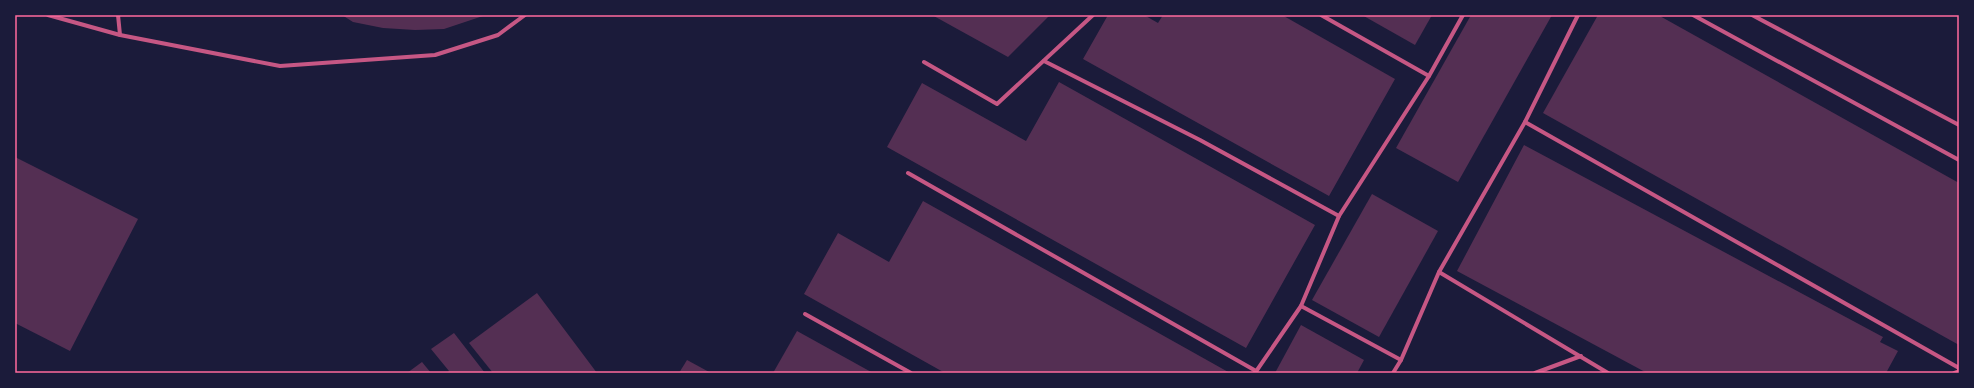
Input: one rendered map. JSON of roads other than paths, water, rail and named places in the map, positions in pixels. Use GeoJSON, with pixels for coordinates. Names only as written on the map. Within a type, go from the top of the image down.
{"type":"FeatureCollection","features":[{"type":"Feature","properties":{"kind":"street"},"geometry":{"type":"LineString","coordinates":[[48,15],[120,35],[280,66],[435,55],[498,35],[525,15]]}},
{"type":"Feature","properties":{"kind":"street"},"geometry":{"type":"LineString","coordinates":[[118,15],[120,35]]}},
{"type":"Feature","properties":{"kind":"street"},"geometry":{"type":"LineString","coordinates":[[924,62],[997,104],[1092,15]]}},
{"type":"Feature","properties":{"kind":"street"},"geometry":{"type":"LineString","coordinates":[[1321,15],[1429,76]]}},
{"type":"Feature","properties":{"kind":"street"},"geometry":{"type":"LineString","coordinates":[[908,173],[1256,372],[1301,306],[1339,216],[1429,76],[1462,15]]}},
{"type":"Feature","properties":{"kind":"street"},"geometry":{"type":"LineString","coordinates":[[1393,373],[1401,360],[1439,272],[1525,122],[1578,15]]}},
{"type":"Feature","properties":{"kind":"street"},"geometry":{"type":"LineString","coordinates":[[1693,15],[1959,160]]}},
{"type":"Feature","properties":{"kind":"street"},"geometry":{"type":"LineString","coordinates":[[1752,15],[1959,126]]}},
{"type":"Feature","properties":{"kind":"street"},"geometry":{"type":"LineString","coordinates":[[1044,61],[1200,140],[1339,216]]}},
{"type":"Feature","properties":{"kind":"street"},"geometry":{"type":"LineString","coordinates":[[1525,122],[1959,369],[1954,373]]}},
{"type":"Feature","properties":{"kind":"street"},"geometry":{"type":"LineString","coordinates":[[1439,272],[1608,373]]}},
{"type":"Feature","properties":{"kind":"street"},"geometry":{"type":"LineString","coordinates":[[1301,306],[1401,360]]}},
{"type":"Feature","properties":{"kind":"street"},"geometry":{"type":"LineString","coordinates":[[805,314],[911,373]]}},
{"type":"Feature","properties":{"kind":"street"},"geometry":{"type":"LineString","coordinates":[[1535,373],[1581,356]]}}]}
